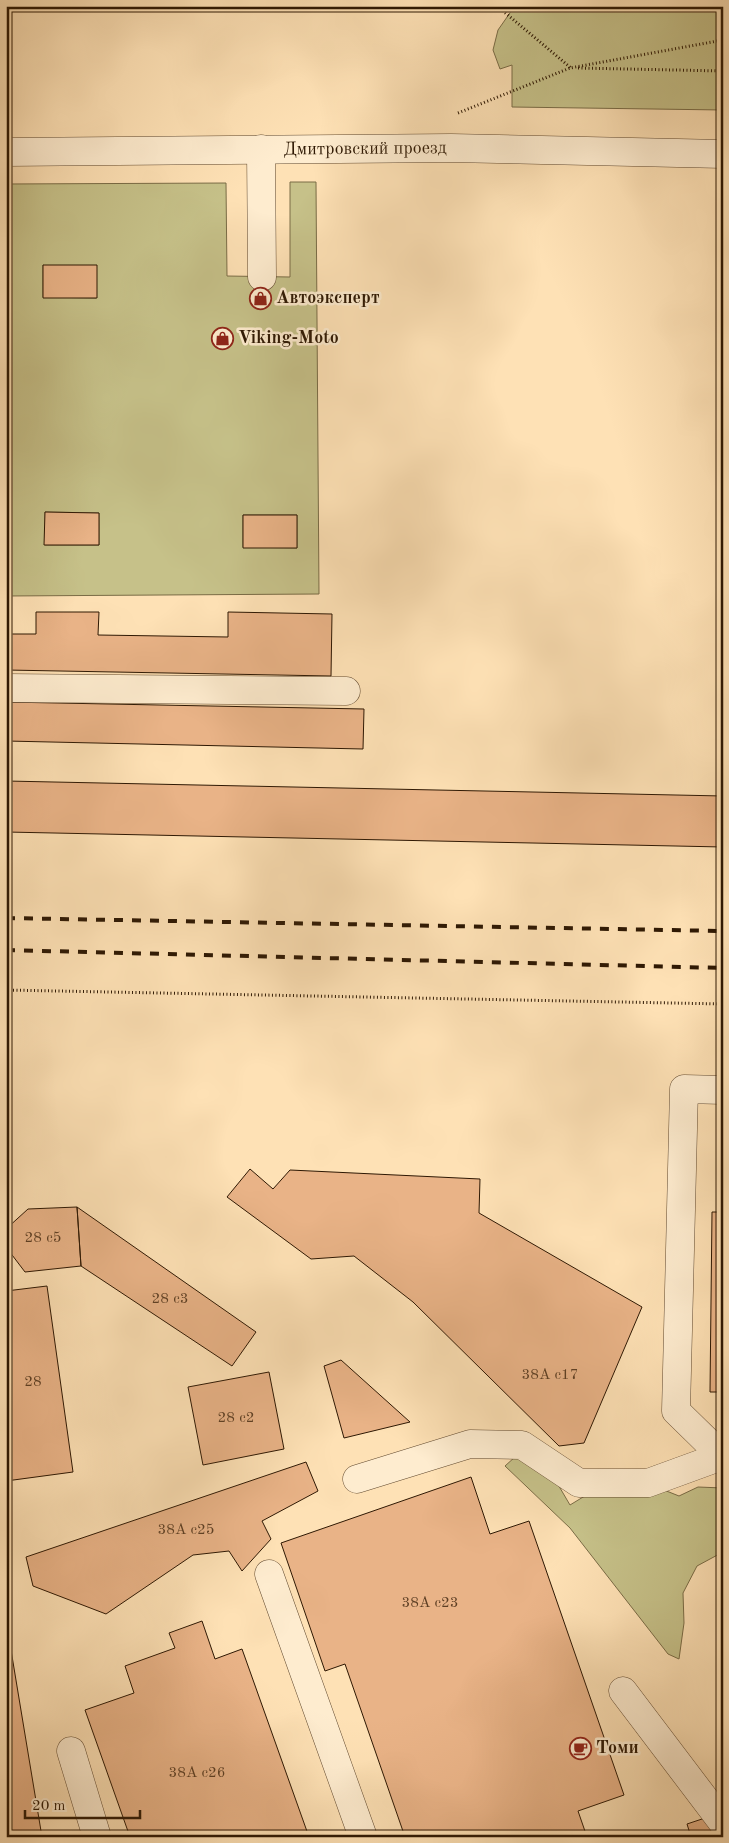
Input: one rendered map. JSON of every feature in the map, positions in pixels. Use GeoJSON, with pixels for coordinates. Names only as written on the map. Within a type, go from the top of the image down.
{"type":"FeatureCollection","features":[{"type":"Feature","properties":{"kind":"street","name":"Дмитровский проезд"},"geometry":{"type":"LineString","coordinates":[[6,152],[451,148],[723,154]]}},
{"type":"Feature","properties":{"kind":"street"},"geometry":{"type":"LineString","coordinates":[[260,149],[262,277]]}},
{"type":"Feature","properties":{"kind":"street"},"geometry":{"type":"LineString","coordinates":[[6,688],[346,691]]}},
{"type":"Feature","properties":{"kind":"street"},"geometry":{"type":"LineString","coordinates":[[357,1479],[470,1444],[522,1445],[579,1483],[648,1483],[722,1457],[676,1411],[684,1089],[723,1090]]}},
{"type":"Feature","properties":{"kind":"street"},"geometry":{"type":"LineString","coordinates":[[269,1574],[363,1837]]}},
{"type":"Feature","properties":{"kind":"street"},"geometry":{"type":"LineString","coordinates":[[623,1691],[723,1823]]}},
{"type":"Feature","properties":{"kind":"street"},"geometry":{"type":"LineString","coordinates":[[71,1751],[97,1837]]}},
{"type":"Feature","properties":{"kind":"path"},"geometry":{"type":"LineString","coordinates":[[497,6],[570,68],[723,71]]}},
{"type":"Feature","properties":{"kind":"path"},"geometry":{"type":"LineString","coordinates":[[451,116],[570,68],[723,40]]}},
{"type":"Feature","properties":{"kind":"path"},"geometry":{"type":"LineString","coordinates":[[6,990],[723,1004]]}},
{"type":"Feature","properties":{"kind":"shaded area"},"geometry":{"type":"Polygon","coordinates":[[[512,6],[723,6],[723,110],[512,107],[512,65],[500,69],[493,50],[498,30],[512,10],[512,6]]]}},
{"type":"Feature","properties":{"kind":"shaded area"},"geometry":{"type":"Polygon","coordinates":[[[290,182],[316,182],[319,594],[6,596],[6,184],[226,183],[227,276],[290,277],[290,182]],[[43,265],[43,297],[96,298],[43,265]],[[45,512],[45,545],[99,545],[99,513],[45,512]],[[243,515],[243,547],[297,548],[297,515],[243,515]]]}},
{"type":"Feature","properties":{"kind":"shaded area"},"geometry":{"type":"Polygon","coordinates":[[[515,1457],[553,1476],[570,1505],[588,1494],[659,1488],[679,1496],[698,1487],[723,1488],[723,1552],[697,1566],[683,1593],[684,1623],[679,1659],[668,1654],[570,1528],[505,1466],[515,1457]]]}},
{"type":"Feature","properties":{"kind":"building"},"geometry":{"type":"Polygon","coordinates":[[[43,265],[97,265],[97,298],[43,298],[43,265]]]}},
{"type":"Feature","properties":{"kind":"building"},"geometry":{"type":"Polygon","coordinates":[[[45,512],[99,513],[99,545],[44,545],[45,512]]]}},
{"type":"Feature","properties":{"kind":"building"},"geometry":{"type":"Polygon","coordinates":[[[243,515],[297,515],[297,548],[243,548],[243,515]]]}},
{"type":"Feature","properties":{"kind":"building"},"geometry":{"type":"Polygon","coordinates":[[[36,612],[99,612],[98,635],[228,637],[228,612],[332,614],[331,676],[6,670],[6,634],[36,634],[36,612]]]}},
{"type":"Feature","properties":{"kind":"building"},"geometry":{"type":"Polygon","coordinates":[[[6,702],[364,709],[363,749],[6,741],[6,702]]]}},
{"type":"Feature","properties":{"kind":"building"},"geometry":{"type":"Polygon","coordinates":[[[6,781],[723,796],[723,847],[6,832],[6,781]]]}},
{"type":"Feature","properties":{"kind":"building"},"geometry":{"type":"Polygon","coordinates":[[[250,1169],[273,1189],[290,1170],[480,1179],[479,1213],[642,1307],[584,1443],[559,1446],[413,1302],[354,1256],[311,1259],[227,1197],[250,1169]]]}},
{"type":"Feature","properties":{"kind":"building"},"geometry":{"type":"Polygon","coordinates":[[[77,1207],[256,1332],[232,1366],[81,1266],[77,1207]]]}},
{"type":"Feature","properties":{"kind":"building"},"geometry":{"type":"Polygon","coordinates":[[[77,1207],[81,1266],[25,1272],[6,1247],[6,1229],[28,1209],[77,1207]]]}},
{"type":"Feature","properties":{"kind":"building"},"geometry":{"type":"Polygon","coordinates":[[[712,1212],[723,1212],[723,1392],[710,1392],[712,1212]]]}},
{"type":"Feature","properties":{"kind":"building"},"geometry":{"type":"Polygon","coordinates":[[[47,1286],[73,1472],[6,1481],[6,1291],[47,1286]]]}},
{"type":"Feature","properties":{"kind":"building"},"geometry":{"type":"Polygon","coordinates":[[[341,1360],[410,1422],[344,1438],[324,1366],[341,1360]]]}},
{"type":"Feature","properties":{"kind":"building"},"geometry":{"type":"Polygon","coordinates":[[[269,1372],[284,1449],[203,1465],[188,1387],[269,1372]]]}},
{"type":"Feature","properties":{"kind":"building"},"geometry":{"type":"Polygon","coordinates":[[[306,1462],[318,1491],[262,1521],[271,1539],[242,1571],[229,1551],[193,1555],[106,1614],[33,1586],[26,1557],[306,1462]]]}},
{"type":"Feature","properties":{"kind":"building"},"geometry":{"type":"Polygon","coordinates":[[[471,1477],[490,1534],[529,1521],[624,1795],[578,1811],[587,1837],[405,1837],[345,1664],[325,1671],[281,1543],[471,1477]]]}},
{"type":"Feature","properties":{"kind":"building"},"geometry":{"type":"Polygon","coordinates":[[[202,1621],[215,1659],[242,1649],[309,1837],[130,1837],[85,1710],[134,1693],[125,1666],[175,1648],[169,1633],[202,1621]]]}},
{"type":"Feature","properties":{"kind":"building"},"geometry":{"type":"Polygon","coordinates":[[[10,1644],[42,1837],[6,1837],[6,1645],[10,1644]]]}},
{"type":"Feature","properties":{"kind":"building"},"geometry":{"type":"Polygon","coordinates":[[[711,1816],[718,1837],[691,1837],[687,1824],[711,1816]]]}},
{"type":"Feature","properties":{"kind":"railway"},"geometry":{"type":"LineString","coordinates":[[6,918],[723,931]]}},
{"type":"Feature","properties":{"kind":"railway"},"geometry":{"type":"LineString","coordinates":[[6,950],[723,968]]}},
{"type":"Feature","properties":{"kind":"place","name":"Автоэксперт"},"geometry":{"type":"Point","coordinates":[260,298]}},
{"type":"Feature","properties":{"kind":"place","name":"Viking-Moto"},"geometry":{"type":"Point","coordinates":[222,338]}},
{"type":"Feature","properties":{"kind":"place","name":"Томи"},"geometry":{"type":"Point","coordinates":[580,1748]}}]}
